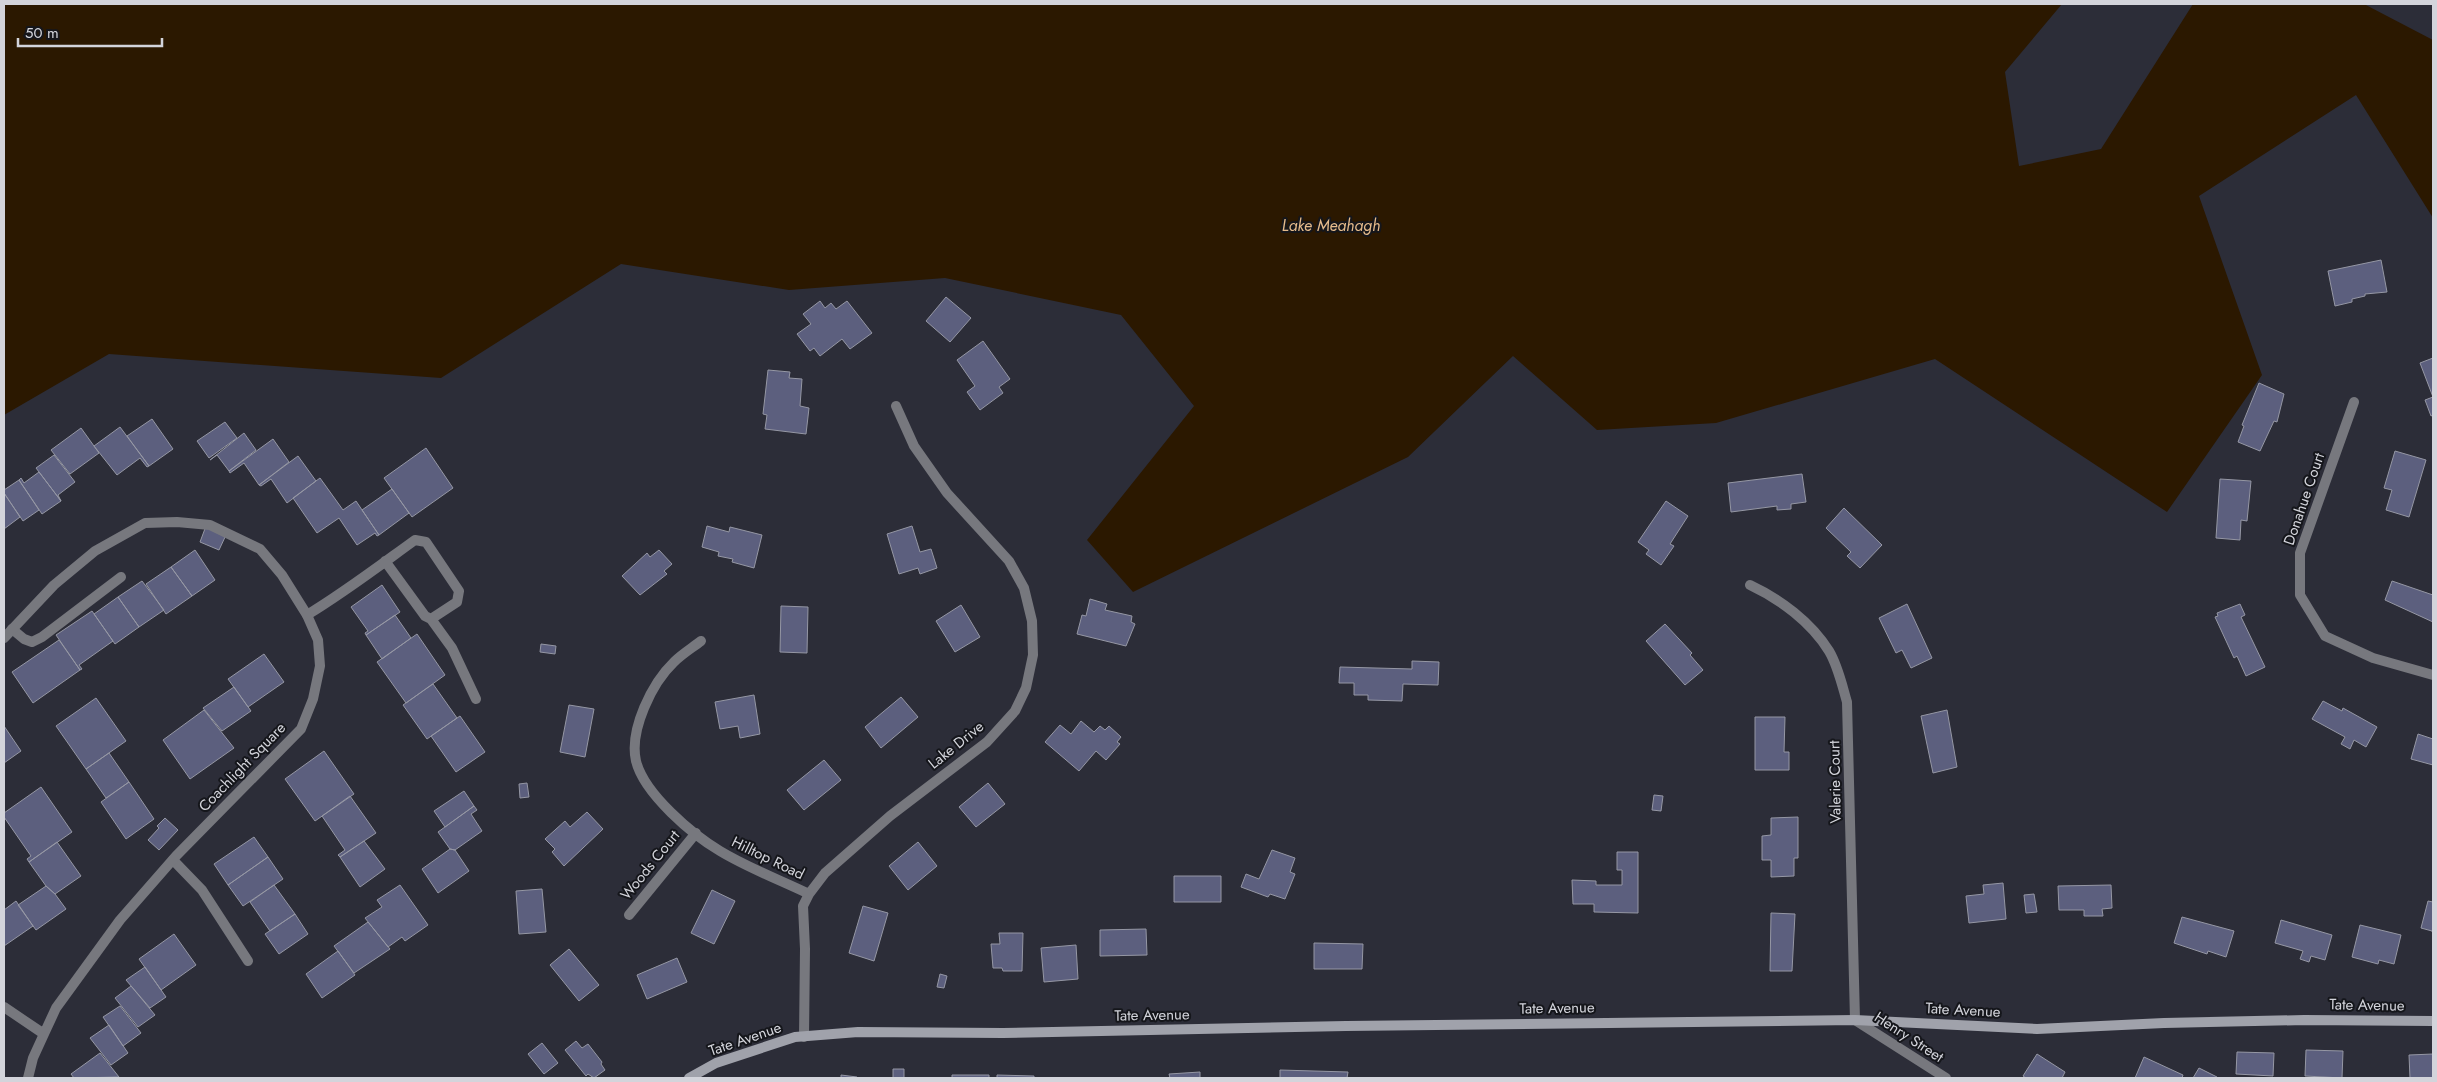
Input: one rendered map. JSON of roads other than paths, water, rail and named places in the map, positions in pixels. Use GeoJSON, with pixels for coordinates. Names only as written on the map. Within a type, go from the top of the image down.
{"type":"FeatureCollection","features":[{"type":"Feature","properties":{"kind":"street","name":"Donahue Court"},"geometry":{"type":"LineString","coordinates":[[2354,402],[2300,553],[2300,595],[2325,636],[2373,658],[2433,675]]}},
{"type":"Feature","properties":{"kind":"street","name":"Lake Drive"},"geometry":{"type":"LineString","coordinates":[[809,894],[825,874],[890,816],[987,742],[1015,711],[1026,688],[1033,655],[1032,621],[1026,596],[1009,561],[947,493],[914,446],[896,406]]}},
{"type":"Feature","properties":{"kind":"street","name":"Coachlight Square"},"geometry":{"type":"LineString","coordinates":[[4,638],[54,585],[95,551],[145,524],[177,522],[210,525],[260,550],[282,574],[307,615],[318,640],[320,666],[312,699],[301,729],[173,860],[120,920],[56,1008],[33,1058],[28,1078]]}},
{"type":"Feature","properties":{"kind":"street"},"geometry":{"type":"LineString","coordinates":[[307,615],[346,592],[415,540],[426,542],[459,591],[457,602],[431,619]]}},
{"type":"Feature","properties":{"kind":"street"},"geometry":{"type":"LineString","coordinates":[[386,561],[425,616],[431,619],[452,648],[476,699]]}},
{"type":"Feature","properties":{"kind":"street"},"geometry":{"type":"LineString","coordinates":[[12,629],[24,639],[32,642],[42,637],[121,577]]}},
{"type":"Feature","properties":{"kind":"street","name":"Valerie Court"},"geometry":{"type":"LineString","coordinates":[[1750,585],[1772,596],[1812,629],[1829,651],[1847,702],[1855,1020]]}},
{"type":"Feature","properties":{"kind":"street","name":"Woods Court"},"geometry":{"type":"LineString","coordinates":[[630,915],[696,833],[673,816],[649,786],[636,762],[636,740],[638,720],[656,687],[673,662],[701,641]]}},
{"type":"Feature","properties":{"kind":"street","name":"Hilltop Road"},"geometry":{"type":"LineString","coordinates":[[696,833],[720,851],[809,894],[803,906],[804,1037]]}},
{"type":"Feature","properties":{"kind":"street"},"geometry":{"type":"LineString","coordinates":[[173,860],[202,890],[248,961]]}},
{"type":"Feature","properties":{"kind":"street"},"geometry":{"type":"LineString","coordinates":[[4,1007],[44,1034]]}},
{"type":"Feature","properties":{"kind":"street","name":"Tate Avenue"},"geometry":{"type":"LineString","coordinates":[[689,1078],[716,1063],[794,1037],[858,1032],[1003,1033],[1337,1026],[1855,1020],[2038,1029],[2304,1020],[2433,1021]]}},
{"type":"Feature","properties":{"kind":"street","name":"Henry Street"},"geometry":{"type":"LineString","coordinates":[[1855,1020],[1946,1078]]}},
{"type":"Feature","properties":{"kind":"water","name":"Lake Meahagh"},"geometry":{"type":"Polygon","coordinates":[[[4,4],[2062,4],[2005,72],[2019,166],[2101,149],[2193,4],[2364,4],[2433,40],[2433,218],[2356,95],[2199,196],[2262,375],[2167,512],[1935,359],[1716,423],[1597,430],[1513,356],[1408,457],[1133,592],[1087,540],[1194,406],[1121,315],[945,278],[789,290],[621,264],[441,378],[109,354],[4,415],[4,4]]]}}]}
